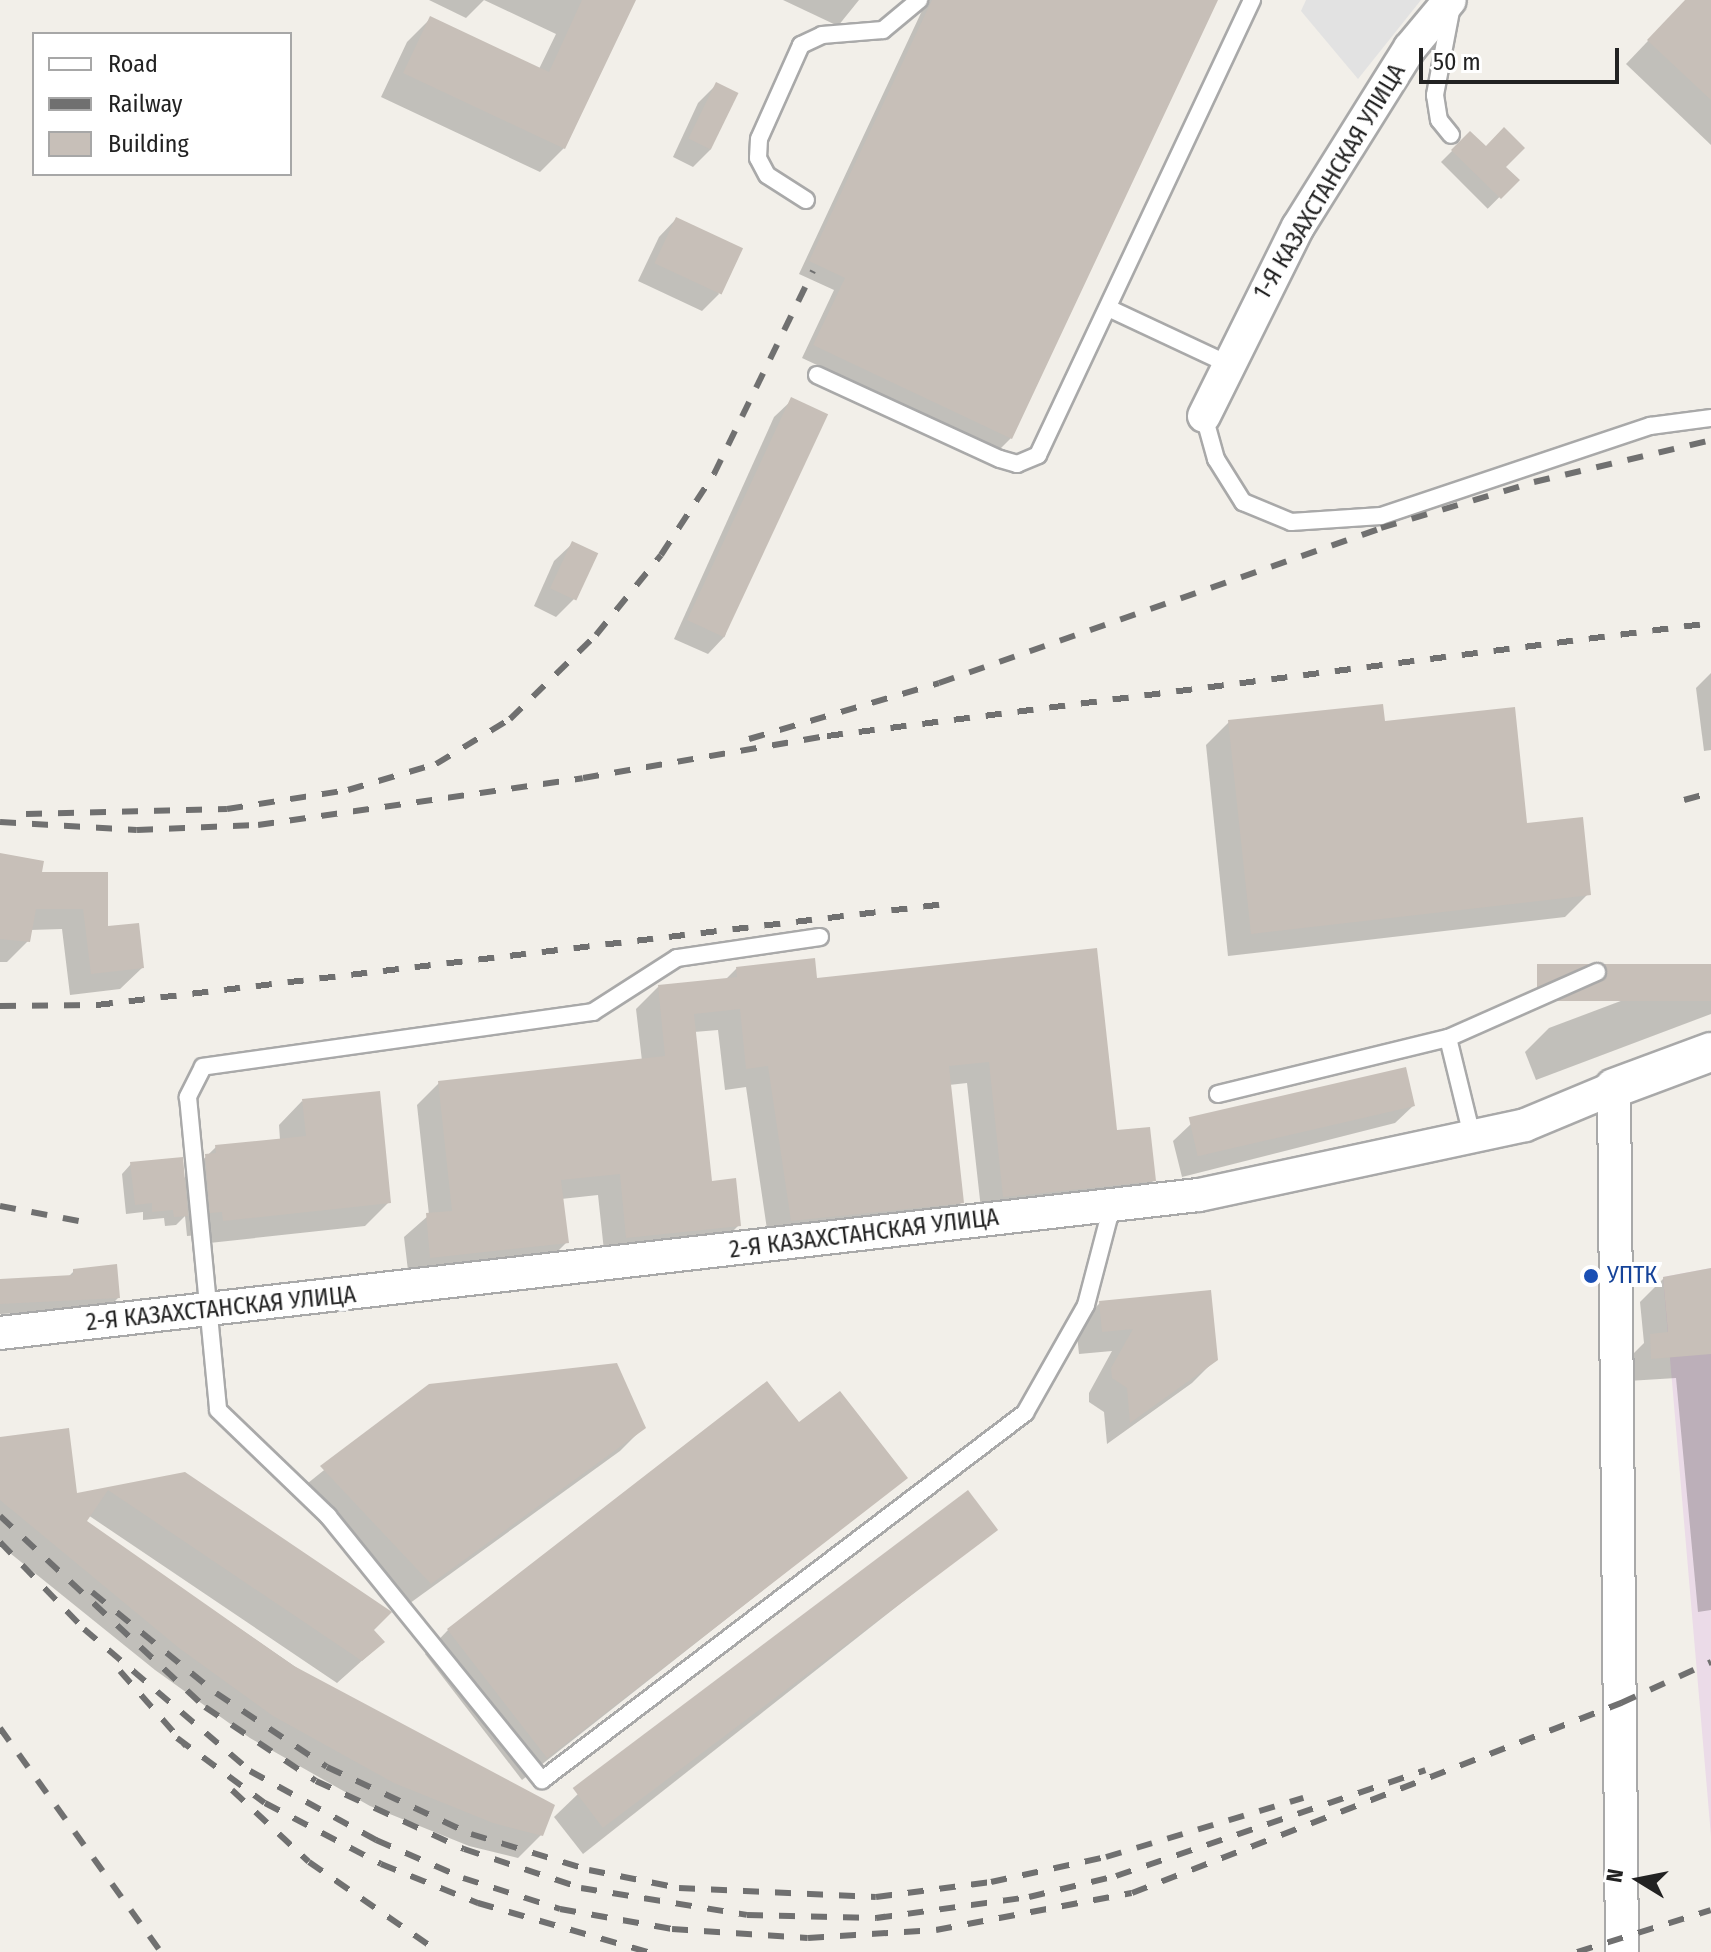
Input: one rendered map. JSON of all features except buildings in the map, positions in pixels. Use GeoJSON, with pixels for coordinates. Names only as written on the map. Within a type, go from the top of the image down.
{"type":"FeatureCollection","features":[{"type":"Feature","properties":{"kind":"street","name":"1-Я КАЗАХСТАНСКАЯ УЛИЦА"},"geometry":{"type":"LineString","coordinates":[[1204,416],[1298,227],[1410,48],[1452,0]]}},
{"type":"Feature","properties":{"kind":"street","name":"2-Я КАЗАХСТАНСКАЯ УЛИЦА"},"geometry":{"type":"LineString","coordinates":[[0,1333],[1199,1195],[1525,1125],[1711,1052]]}},
{"type":"Feature","properties":{"kind":"street"},"geometry":{"type":"LineString","coordinates":[[1614,1088],[1622,1952]]}},
{"type":"Feature","properties":{"kind":"lane"},"geometry":{"type":"LineString","coordinates":[[806,200],[767,175],[758,158],[759,139],[801,45],[822,35],[883,30],[919,0]]}},
{"type":"Feature","properties":{"kind":"lane"},"geometry":{"type":"LineString","coordinates":[[817,375],[1000,459],[1029,463],[1038,455],[1252,0]]}},
{"type":"Feature","properties":{"kind":"lane"},"geometry":{"type":"LineString","coordinates":[[1451,135],[1439,120],[1435,95],[1452,0]]}},
{"type":"Feature","properties":{"kind":"lane"},"geometry":{"type":"LineString","coordinates":[[1108,308],[1228,364]]}},
{"type":"Feature","properties":{"kind":"lane"},"geometry":{"type":"LineString","coordinates":[[1204,416],[1216,459],[1243,502],[1291,522],[1381,516],[1650,426],[1711,418]]}},
{"type":"Feature","properties":{"kind":"lane"},"geometry":{"type":"LineString","coordinates":[[820,937],[677,958],[593,1012],[203,1067],[188,1097],[218,1410],[328,1516],[542,1780],[1025,1413],[1086,1305],[1112,1206]]}},
{"type":"Feature","properties":{"kind":"lane"},"geometry":{"type":"LineString","coordinates":[[1218,1094],[1448,1038],[1597,972]]}},
{"type":"Feature","properties":{"kind":"lane"},"geometry":{"type":"LineString","coordinates":[[1448,1038],[1472,1136]]}},
{"type":"Feature","properties":{"kind":"shaded area"},"geometry":{"type":"Polygon","coordinates":[[[1306,0],[1421,0],[1358,79],[1301,11],[1306,0]]]}},
{"type":"Feature","properties":{"kind":"shaded area"},"geometry":{"type":"Polygon","coordinates":[[[1711,1268],[1711,1836],[1663,1277],[1711,1268]]]}},
{"type":"Feature","properties":{"kind":"railway"},"geometry":{"type":"LineString","coordinates":[[26,814],[227,809],[348,790],[436,764],[510,719],[596,635],[661,555],[714,474],[813,271]]}},
{"type":"Feature","properties":{"kind":"railway"},"geometry":{"type":"LineString","coordinates":[[749,739],[939,683],[1381,528],[1534,482],[1711,440]]}},
{"type":"Feature","properties":{"kind":"railway"},"geometry":{"type":"LineString","coordinates":[[0,822],[137,830],[258,825],[583,778],[827,736],[1711,623]]}},
{"type":"Feature","properties":{"kind":"railway"},"geometry":{"type":"LineString","coordinates":[[1684,800],[1711,793]]}},
{"type":"Feature","properties":{"kind":"railway"},"geometry":{"type":"LineString","coordinates":[[0,1006],[97,1005],[954,903]]}},
{"type":"Feature","properties":{"kind":"railway"},"geometry":{"type":"LineString","coordinates":[[0,1206],[94,1224]]}},
{"type":"Feature","properties":{"kind":"railway"},"geometry":{"type":"LineString","coordinates":[[0,1516],[205,1707],[316,1781],[464,1849],[581,1888],[747,1915],[876,1918],[1029,1897],[1116,1876],[1425,1770]]}},
{"type":"Feature","properties":{"kind":"railway"},"geometry":{"type":"LineString","coordinates":[[0,1542],[84,1629],[250,1771],[376,1840],[463,1878],[560,1909],[672,1929],[808,1938],[936,1930],[1132,1893],[1621,1703],[1711,1662]]}},
{"type":"Feature","properties":{"kind":"railway"},"geometry":{"type":"LineString","coordinates":[[92,1592],[216,1693],[327,1767],[471,1834],[589,1870],[679,1888],[876,1897],[991,1882],[1106,1857],[1303,1798]]}},
{"type":"Feature","properties":{"kind":"railway"},"geometry":{"type":"LineString","coordinates":[[120,1671],[186,1746]]}},
{"type":"Feature","properties":{"kind":"railway"},"geometry":{"type":"LineString","coordinates":[[0,1728],[161,1952]]}},
{"type":"Feature","properties":{"kind":"railway"},"geometry":{"type":"LineString","coordinates":[[177,1738],[265,1803],[381,1864],[478,1903],[648,1952]]}},
{"type":"Feature","properties":{"kind":"railway"},"geometry":{"type":"LineString","coordinates":[[232,1790],[309,1862],[439,1952]]}},
{"type":"Feature","properties":{"kind":"railway"},"geometry":{"type":"LineString","coordinates":[[1577,1952],[1711,1910]]}},
{"type":"Feature","properties":{"kind":"place","name":"УПТК"},"geometry":{"type":"Point","coordinates":[1591,1276]}}]}
